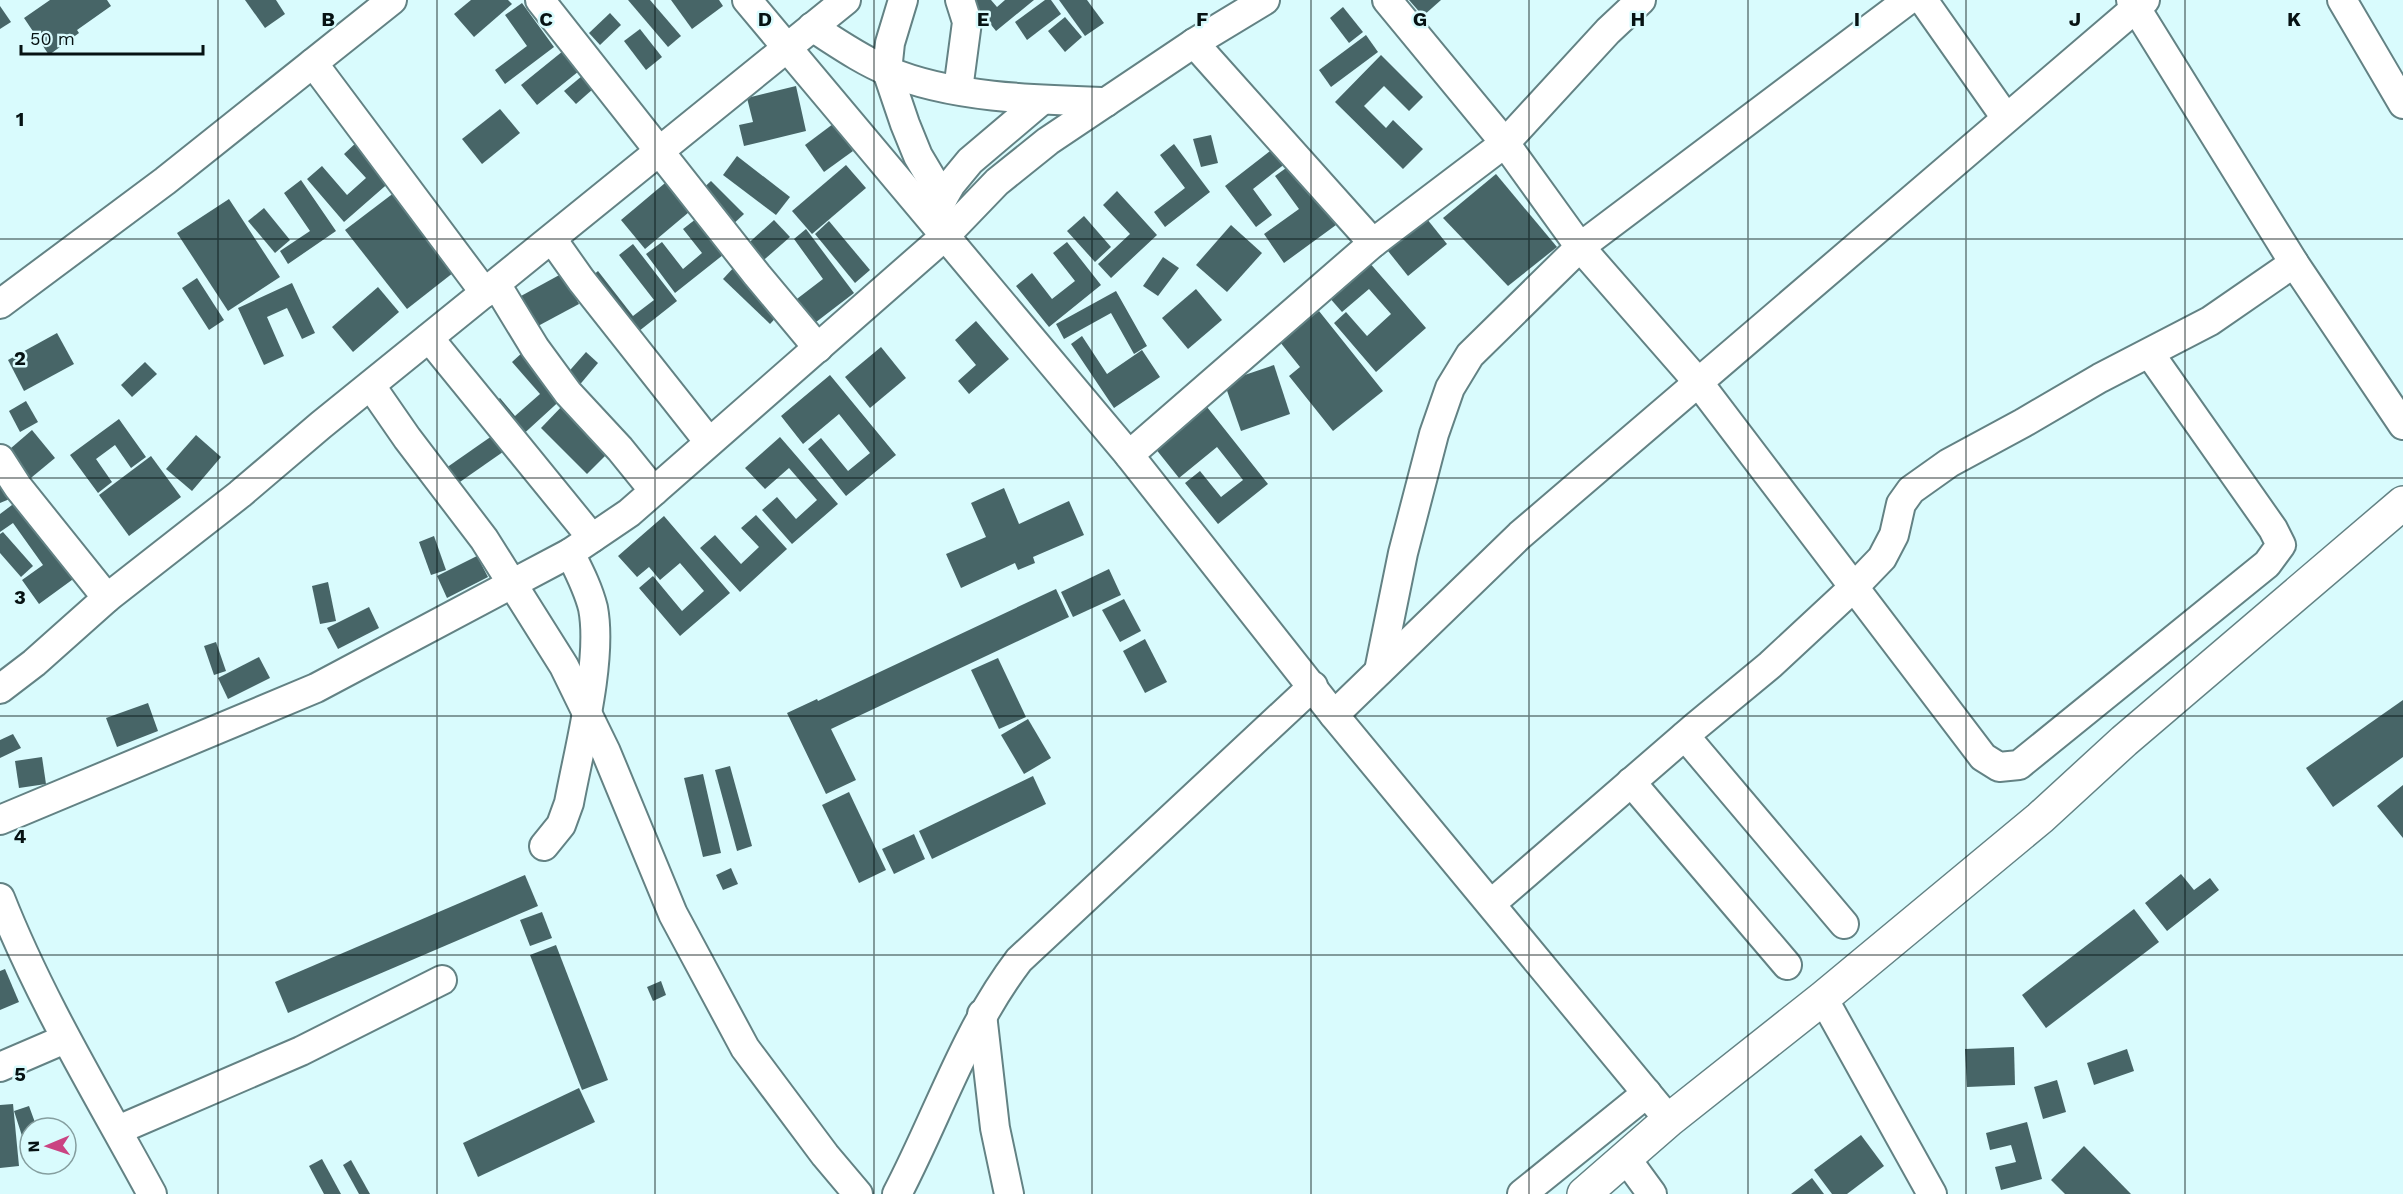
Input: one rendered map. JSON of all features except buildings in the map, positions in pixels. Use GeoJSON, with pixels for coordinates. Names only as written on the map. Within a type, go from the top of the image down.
{"type":"FeatureCollection","features":[{"type":"Feature","properties":{"kind":"highway"},"geometry":{"type":"LineString","coordinates":[[1584,1194],[1669,1120],[1823,998],[2040,818],[2124,741],[2402,505]]}},
{"type":"Feature","properties":{"kind":"street"},"geometry":{"type":"LineString","coordinates":[[0,304],[165,181],[392,0]]}},
{"type":"Feature","properties":{"kind":"street"},"geometry":{"type":"LineString","coordinates":[[540,0],[757,275],[818,348]]}},
{"type":"Feature","properties":{"kind":"street"},"geometry":{"type":"LineString","coordinates":[[747,0],[787,48],[940,218],[1334,715],[1492,903],[1669,1120]]}},
{"type":"Feature","properties":{"kind":"street"},"geometry":{"type":"LineString","coordinates":[[0,689],[34,663],[107,598],[846,0]]}},
{"type":"Feature","properties":{"kind":"street"},"geometry":{"type":"LineString","coordinates":[[903,0],[890,43],[887,71],[940,218]]}},
{"type":"Feature","properties":{"kind":"street"},"geometry":{"type":"LineString","coordinates":[[958,90],[967,22],[960,0]]}},
{"type":"Feature","properties":{"kind":"street"},"geometry":{"type":"LineString","coordinates":[[0,820],[316,688],[581,545],[629,513],[818,348],[940,218],[997,182],[1048,141],[1106,102],[1194,43],[1265,0]]}},
{"type":"Feature","properties":{"kind":"street"},"geometry":{"type":"LineString","coordinates":[[1387,0],[1505,143],[1580,248],[1698,382],[1983,757],[1999,767],[2019,765],[2267,564],[2281,545],[2273,529],[2150,354]]}},
{"type":"Feature","properties":{"kind":"street"},"geometry":{"type":"LineString","coordinates":[[1129,455],[1372,243],[1505,143],[1608,32],[1641,0]]}},
{"type":"Feature","properties":{"kind":"street"},"geometry":{"type":"LineString","coordinates":[[2342,0],[2403,104]]}},
{"type":"Feature","properties":{"kind":"street"},"geometry":{"type":"LineString","coordinates":[[1379,670],[1416,499],[1434,434],[1450,388],[1470,355],[1580,248],[1925,2],[2006,118]]}},
{"type":"Feature","properties":{"kind":"street"},"geometry":{"type":"LineString","coordinates":[[1334,715],[1520,535],[2006,118],[2137,2],[2294,263],[2403,425]]}},
{"type":"Feature","properties":{"kind":"street"},"geometry":{"type":"LineString","coordinates":[[812,27],[887,71],[927,84],[1042,100],[1106,102]]}},
{"type":"Feature","properties":{"kind":"street"},"geometry":{"type":"LineString","coordinates":[[1194,43],[1372,243]]}},
{"type":"Feature","properties":{"kind":"street"},"geometry":{"type":"LineString","coordinates":[[313,63],[490,288],[568,393],[620,449],[654,491]]}},
{"type":"Feature","properties":{"kind":"street"},"geometry":{"type":"LineString","coordinates":[[940,218],[970,161],[1042,100]]}},
{"type":"Feature","properties":{"kind":"street"},"geometry":{"type":"LineString","coordinates":[[552,239],[581,280],[709,442]]}},
{"type":"Feature","properties":{"kind":"street"},"geometry":{"type":"LineString","coordinates":[[1492,903],[1684,736],[1770,665],[1854,587],[1882,558],[1894,535],[1902,504],[1911,490],[1949,463],[2100,378],[2210,321],[2294,263]]}},
{"type":"Feature","properties":{"kind":"street"},"geometry":{"type":"LineString","coordinates":[[429,338],[581,545],[586,586],[593,609],[595,653],[569,803],[561,825],[544,846]]}},
{"type":"Feature","properties":{"kind":"street"},"geometry":{"type":"LineString","coordinates":[[371,386],[407,438],[478,530],[564,666],[587,709],[673,914],[745,1048],[825,1155],[858,1194]]}},
{"type":"Feature","properties":{"kind":"street"},"geometry":{"type":"LineString","coordinates":[[0,459],[18,487],[107,598]]}},
{"type":"Feature","properties":{"kind":"street"},"geometry":{"type":"LineString","coordinates":[[897,1194],[982,1014],[1018,960],[1313,686]]}},
{"type":"Feature","properties":{"kind":"street"},"geometry":{"type":"LineString","coordinates":[[1684,736],[1844,924]]}},
{"type":"Feature","properties":{"kind":"street"},"geometry":{"type":"LineString","coordinates":[[1631,782],[1787,965]]}},
{"type":"Feature","properties":{"kind":"street"},"geometry":{"type":"LineString","coordinates":[[0,898],[65,1039],[152,1194]]}},
{"type":"Feature","properties":{"kind":"street"},"geometry":{"type":"LineString","coordinates":[[117,1130],[301,1051],[442,980]]}},
{"type":"Feature","properties":{"kind":"street"},"geometry":{"type":"LineString","coordinates":[[1823,998],[1932,1194]]}},
{"type":"Feature","properties":{"kind":"street"},"geometry":{"type":"LineString","coordinates":[[982,1014],[995,1128],[1009,1194]]}},
{"type":"Feature","properties":{"kind":"street"},"geometry":{"type":"LineString","coordinates":[[0,1067],[65,1039]]}},
{"type":"Feature","properties":{"kind":"street"},"geometry":{"type":"LineString","coordinates":[[1522,1194],[1647,1093]]}},
{"type":"Feature","properties":{"kind":"street"},"geometry":{"type":"LineString","coordinates":[[1625,1157],[1652,1194]]}}]}
